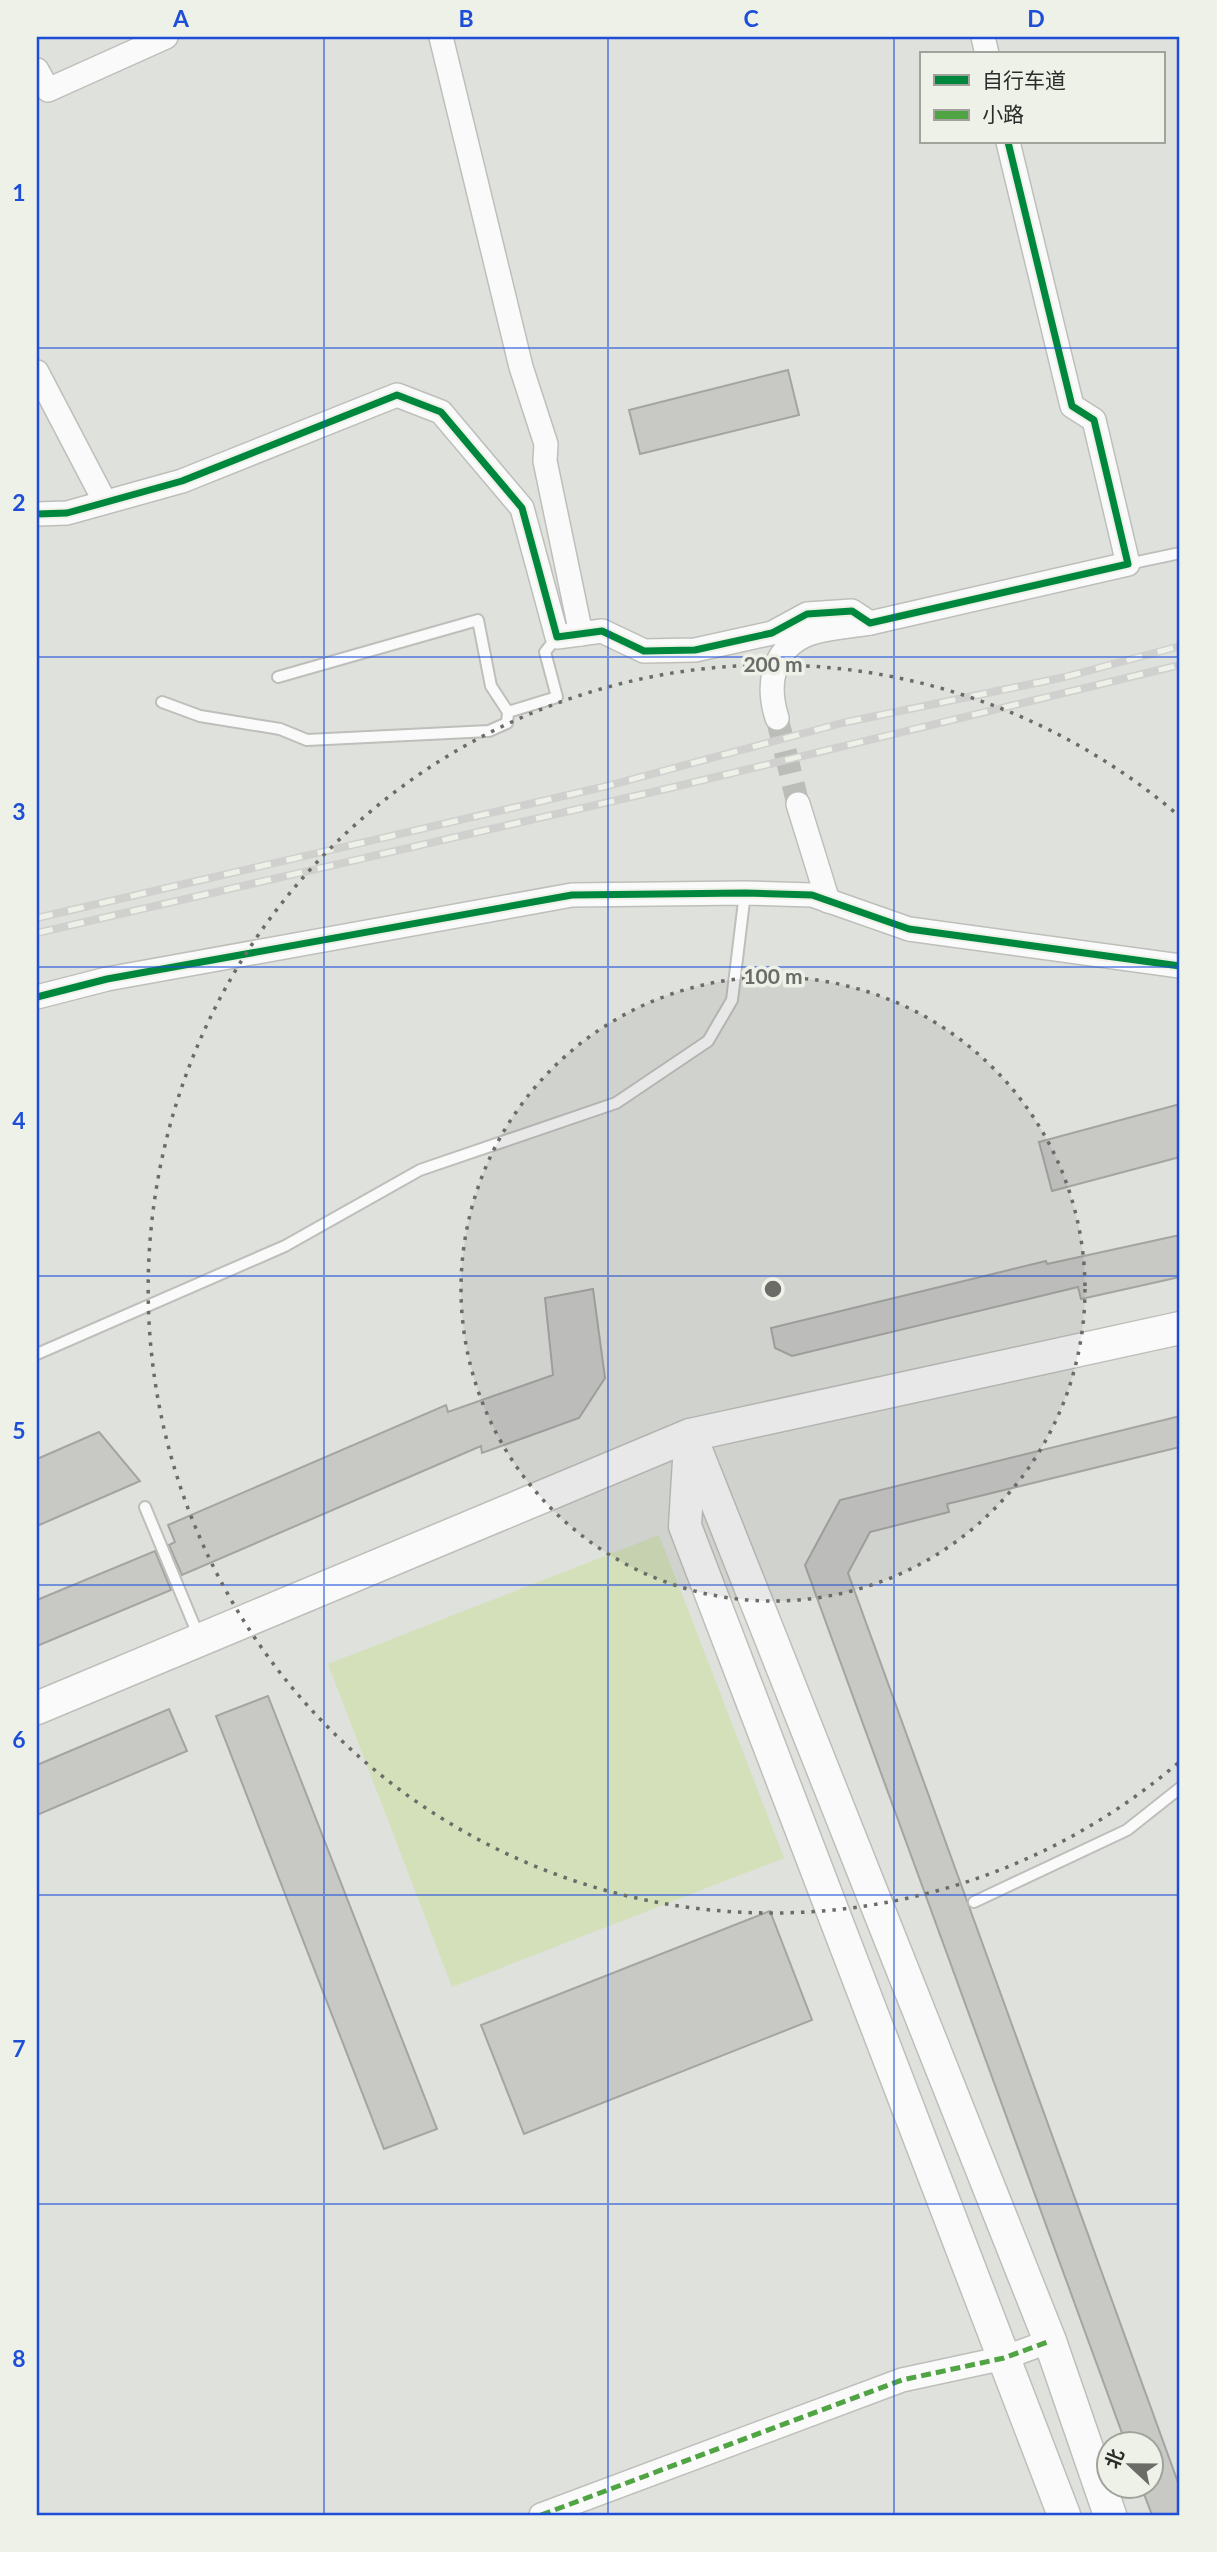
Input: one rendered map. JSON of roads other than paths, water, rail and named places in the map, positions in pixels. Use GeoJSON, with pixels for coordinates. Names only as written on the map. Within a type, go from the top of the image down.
{"type":"FeatureCollection","features":[{"type":"Feature","properties":{"kind":"street"},"geometry":{"type":"LineString","coordinates":[[37,70],[48,90],[166,37]]}},
{"type":"Feature","properties":{"kind":"street"},"geometry":{"type":"LineString","coordinates":[[441,37],[521,367],[546,444],[545,461],[581,634]]}},
{"type":"Feature","properties":{"kind":"street"},"geometry":{"type":"LineString","coordinates":[[777,718],[771,699],[771,680],[778,662],[789,646],[805,635],[870,623],[1128,564],[1094,420],[1072,406],[1008,144]]}},
{"type":"Feature","properties":{"kind":"street"},"geometry":{"type":"LineString","coordinates":[[37,372],[105,502]]}},
{"type":"Feature","properties":{"kind":"street"},"geometry":{"type":"LineString","coordinates":[[37,514],[67,513],[182,481],[397,395],[441,412],[522,508],[557,637],[602,631],[643,651],[695,650],[772,633],[807,614],[852,611],[870,623]]}},
{"type":"Feature","properties":{"kind":"street"},"geometry":{"type":"LineString","coordinates":[[799,804],[828,901]]}},
{"type":"Feature","properties":{"kind":"street"},"geometry":{"type":"LineString","coordinates":[[37,998],[120,977],[572,895],[812,895],[909,929],[1180,966]]}},
{"type":"Feature","properties":{"kind":"street"},"geometry":{"type":"LineString","coordinates":[[37,1708],[690,1435],[1180,1328]]}},
{"type":"Feature","properties":{"kind":"street"},"geometry":{"type":"LineString","coordinates":[[690,1435],[1050,2341],[1110,2515]]}},
{"type":"Feature","properties":{"kind":"street"},"geometry":{"type":"LineString","coordinates":[[690,1435],[685,1526],[1064,2515]]}},
{"type":"Feature","properties":{"kind":"street"},"geometry":{"type":"LineString","coordinates":[[541,2515],[902,2380],[1004,2358],[1050,2341]]}},
{"type":"Feature","properties":{"kind":"lane"},"geometry":{"type":"LineString","coordinates":[[1128,564],[1180,553]]}},
{"type":"Feature","properties":{"kind":"lane"},"geometry":{"type":"LineString","coordinates":[[162,702],[200,716],[280,729],[307,740],[489,731],[507,723],[508,712],[491,686],[478,620],[278,677]]}},
{"type":"Feature","properties":{"kind":"lane"},"geometry":{"type":"LineString","coordinates":[[508,712],[557,697],[545,652],[557,637]]}},
{"type":"Feature","properties":{"kind":"lane"},"geometry":{"type":"LineString","coordinates":[[37,1354],[285,1245],[420,1170],[616,1103],[708,1041],[732,999],[745,893]]}},
{"type":"Feature","properties":{"kind":"lane"},"geometry":{"type":"LineString","coordinates":[[145,1507],[200,1639]]}},
{"type":"Feature","properties":{"kind":"lane"},"geometry":{"type":"LineString","coordinates":[[974,1902],[1127,1829],[1180,1788]]}},
{"type":"Feature","properties":{"kind":"tunnel"},"geometry":{"type":"LineString","coordinates":[[777,718],[798,804]]}},
{"type":"Feature","properties":{"kind":"railway"},"geometry":{"type":"LineString","coordinates":[[37,918],[607,786],[842,723],[1065,677],[1180,646]]}},
{"type":"Feature","properties":{"kind":"railway"},"geometry":{"type":"LineString","coordinates":[[37,933],[670,788],[1180,665]]}}]}
